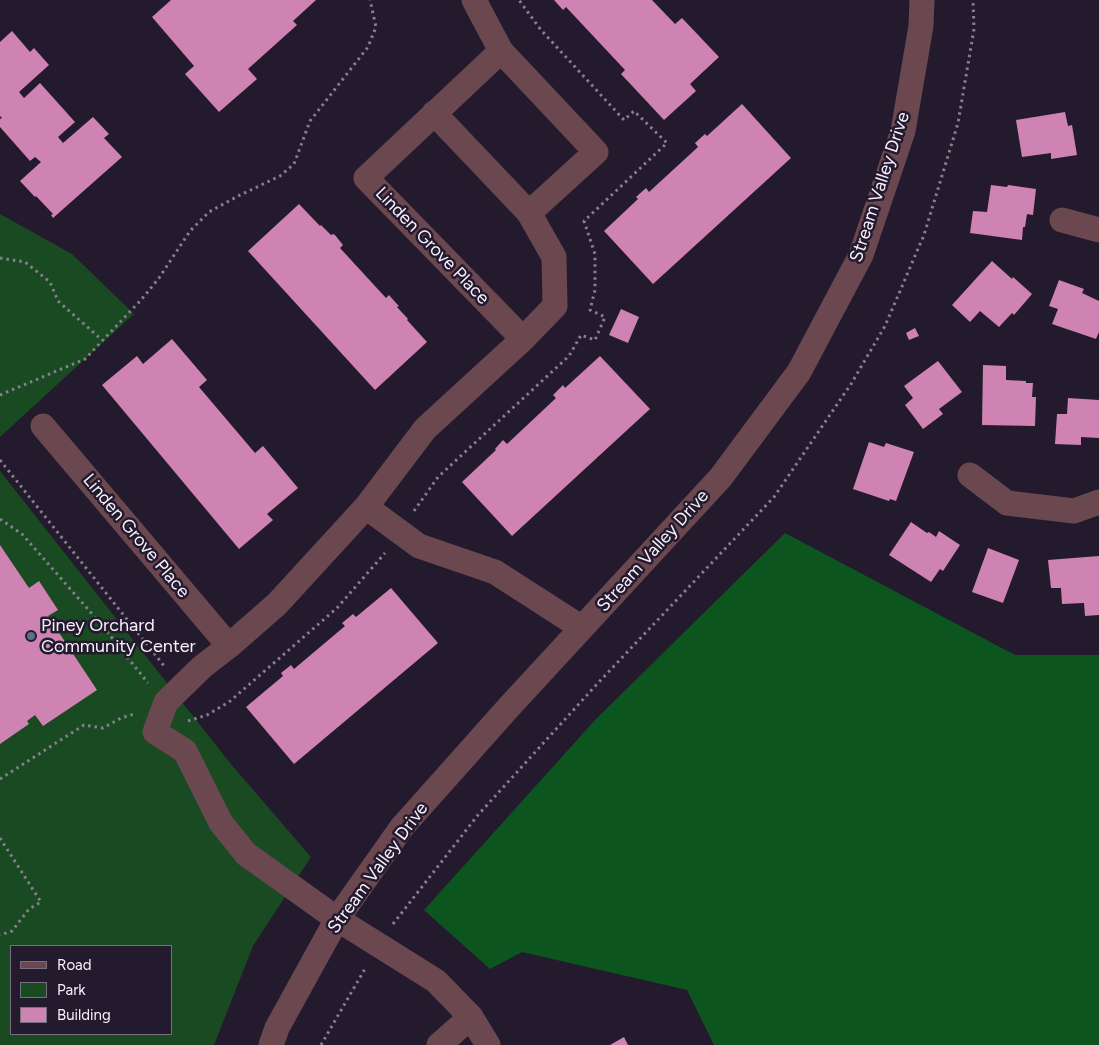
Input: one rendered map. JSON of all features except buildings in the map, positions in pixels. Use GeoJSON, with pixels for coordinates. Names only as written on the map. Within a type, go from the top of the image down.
{"type":"FeatureCollection","features":[{"type":"Feature","properties":{"kind":"street"},"geometry":{"type":"LineString","coordinates":[[474,0],[501,51],[596,152],[529,213]]}},
{"type":"Feature","properties":{"kind":"street","name":"Stream Valley Drive"},"geometry":{"type":"LineString","coordinates":[[271,1045],[277,1028],[337,919],[402,827],[509,707],[721,477],[799,372],[861,255],[900,140],[921,26],[922,0]]}},
{"type":"Feature","properties":{"kind":"street","name":"Linden Grove Place"},"geometry":{"type":"LineString","coordinates":[[501,51],[366,178],[523,339]]}},
{"type":"Feature","properties":{"kind":"street"},"geometry":{"type":"LineString","coordinates":[[434,112],[529,213],[554,257],[555,306],[523,339],[425,429],[366,507],[277,604],[202,667],[166,702],[155,732],[185,751],[221,823],[246,854],[337,919],[436,981],[471,1017],[488,1045]]}},
{"type":"Feature","properties":{"kind":"street"},"geometry":{"type":"LineString","coordinates":[[1062,220],[1099,230]]}},
{"type":"Feature","properties":{"kind":"street","name":"Linden Grove Place"},"geometry":{"type":"LineString","coordinates":[[42,426],[229,646]]}},
{"type":"Feature","properties":{"kind":"street"},"geometry":{"type":"LineString","coordinates":[[970,475],[1007,503],[1074,511],[1099,502]]}},
{"type":"Feature","properties":{"kind":"street"},"geometry":{"type":"LineString","coordinates":[[366,507],[419,546],[495,572],[582,628]]}},
{"type":"Feature","properties":{"kind":"street"},"geometry":{"type":"LineString","coordinates":[[439,1045],[471,1017]]}},
{"type":"Feature","properties":{"kind":"path"},"geometry":{"type":"LineString","coordinates":[[0,394],[85,359],[141,300],[159,278],[190,231],[210,212],[280,176],[294,164],[310,121],[368,47],[376,27],[370,0]]}},
{"type":"Feature","properties":{"kind":"path"},"geometry":{"type":"LineString","coordinates":[[0,258],[25,262],[50,282],[58,301],[102,340]]}},
{"type":"Feature","properties":{"kind":"path"},"geometry":{"type":"LineString","coordinates":[[0,460],[166,669]]}},
{"type":"Feature","properties":{"kind":"path"},"geometry":{"type":"LineString","coordinates":[[0,519],[22,534],[100,623],[152,688]]}},
{"type":"Feature","properties":{"kind":"path"},"geometry":{"type":"LineString","coordinates":[[0,778],[84,725],[103,728],[121,718],[137,714]]}},
{"type":"Feature","properties":{"kind":"path"},"geometry":{"type":"LineString","coordinates":[[0,838],[42,902],[29,909],[12,931],[0,935]]}},
{"type":"Feature","properties":{"kind":"path"},"geometry":{"type":"LineString","coordinates":[[321,1045],[368,966]]}},
{"type":"Feature","properties":{"kind":"green space"},"geometry":{"type":"Polygon","coordinates":[[[0,214],[72,254],[134,314],[0,437],[0,214]]]}},
{"type":"Feature","properties":{"kind":"green space"},"geometry":{"type":"Polygon","coordinates":[[[0,471],[230,763],[311,857],[253,946],[214,1045],[0,1045],[0,471]]]}},
{"type":"Feature","properties":{"kind":"green space"},"geometry":{"type":"Polygon","coordinates":[[[785,533],[1015,655],[1099,655],[1099,1045],[714,1045],[687,990],[522,952],[490,969],[424,910],[596,719],[785,533]]]}},
{"type":"Feature","properties":{"kind":"place","name":"Piney Orchard Community Center"},"geometry":{"type":"Point","coordinates":[31,636]}}]}
